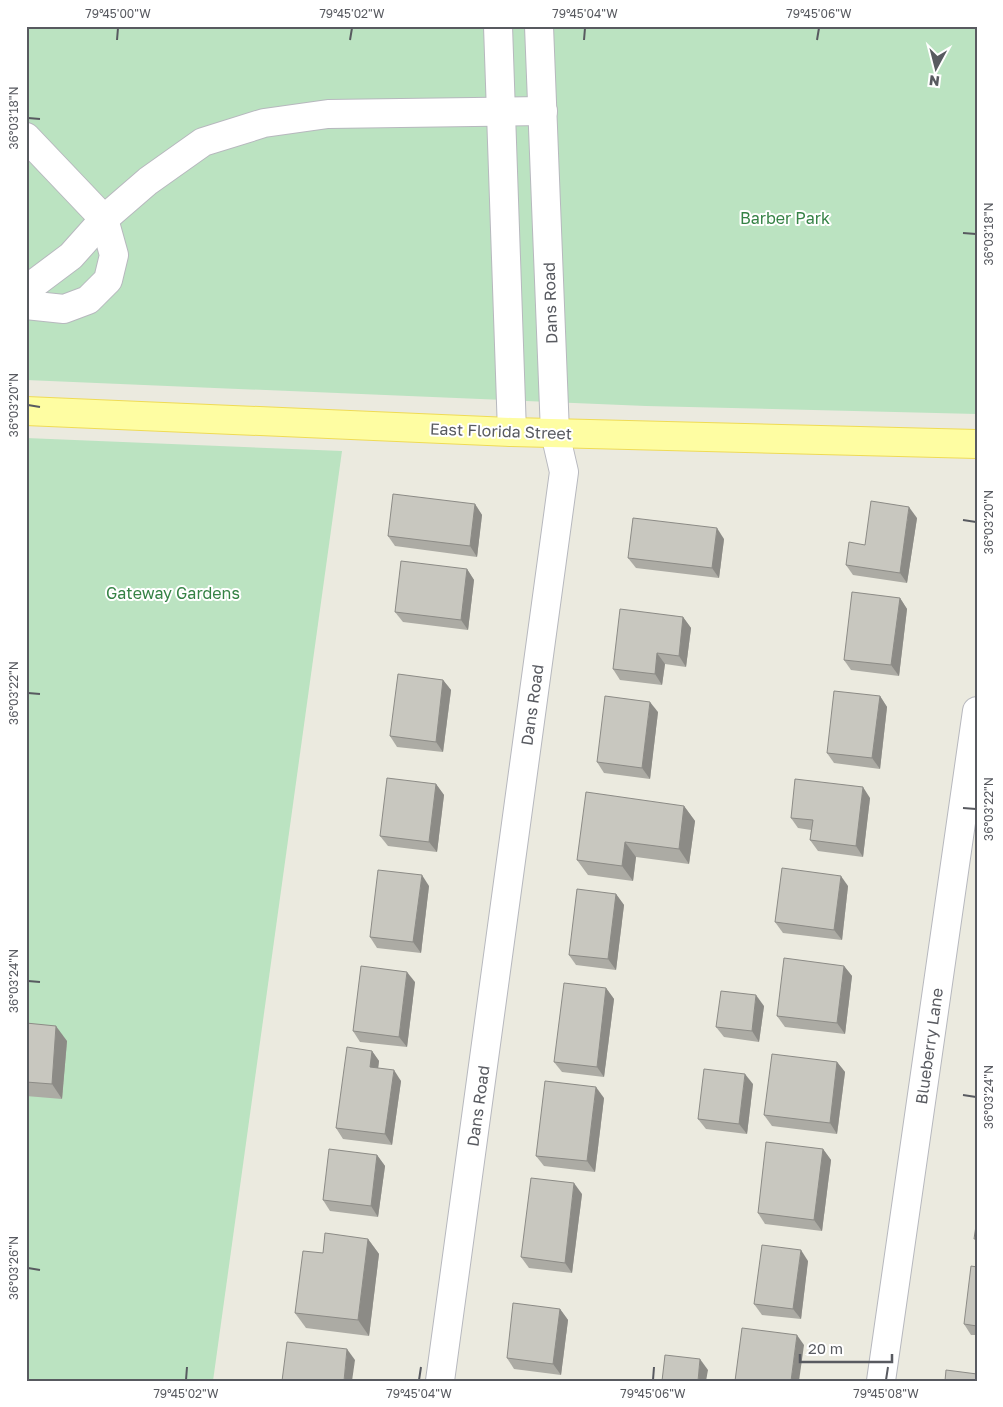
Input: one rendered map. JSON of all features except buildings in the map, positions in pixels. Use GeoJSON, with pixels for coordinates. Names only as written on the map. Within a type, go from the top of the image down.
{"type":"FeatureCollection","features":[{"type":"Feature","properties":{"kind":"main road","name":"East Florida Street"},"geometry":{"type":"LineString","coordinates":[[26,410],[512,432],[977,444]]}},
{"type":"Feature","properties":{"kind":"street"},"geometry":{"type":"LineString","coordinates":[[498,26],[512,432]]}},
{"type":"Feature","properties":{"kind":"street","name":"Dans Road"},"geometry":{"type":"LineString","coordinates":[[440,1381],[564,472],[555,433],[540,26]]}},
{"type":"Feature","properties":{"kind":"street"},"geometry":{"type":"LineString","coordinates":[[26,286],[35,283],[71,256],[104,219],[148,181],[203,142],[264,123],[328,114],[543,111]]}},
{"type":"Feature","properties":{"kind":"street"},"geometry":{"type":"LineString","coordinates":[[26,137],[104,219],[114,255],[108,280],[88,300],[64,308],[26,305]]}},
{"type":"Feature","properties":{"kind":"street","name":"Blueberry Lane"},"geometry":{"type":"LineString","coordinates":[[881,1381],[977,711]]}},
{"type":"Feature","properties":{"kind":"green space","name":"Barber Park"},"geometry":{"type":"Polygon","coordinates":[[[26,26],[977,26],[977,414],[646,406],[26,380],[26,26]]]}},
{"type":"Feature","properties":{"kind":"green space","name":"Gateway Gardens"},"geometry":{"type":"Polygon","coordinates":[[[26,438],[342,451],[213,1381],[26,1381],[26,438]]]}}]}
